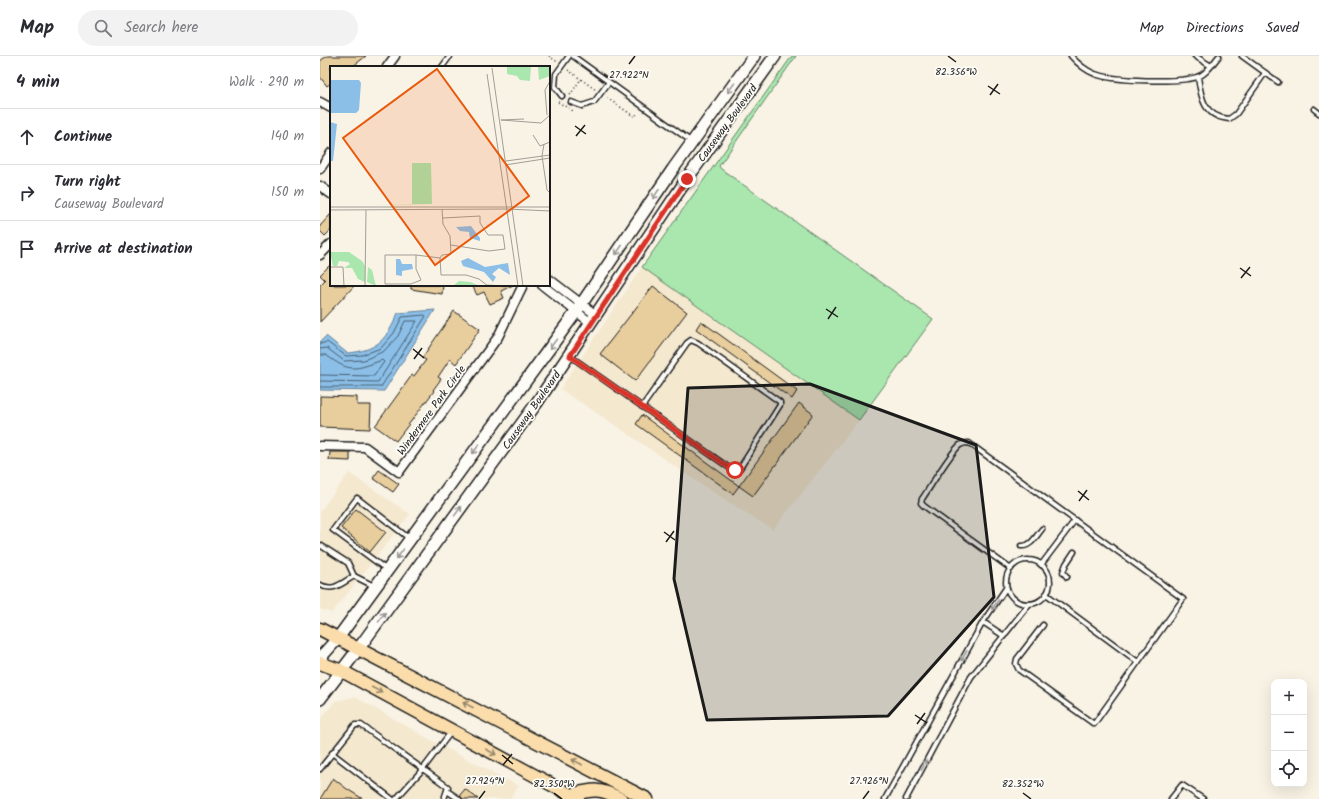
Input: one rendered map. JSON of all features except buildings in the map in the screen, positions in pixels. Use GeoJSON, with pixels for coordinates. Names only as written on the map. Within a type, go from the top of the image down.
{"type":"FeatureCollection","features":[{"type":"Feature","properties":{"kind":"main road","name":"Causeway Boulevard"},"geometry":{"type":"LineString","coordinates":[[320,658],[338,638],[388,571],[579,308],[692,142],[754,56]]}},
{"type":"Feature","properties":{"kind":"main road","name":"Causeway Boulevard"},"geometry":{"type":"LineString","coordinates":[[320,699],[359,648],[570,356],[593,319],[689,176],[775,56]]}},
{"type":"Feature","properties":{"kind":"main road"},"geometry":{"type":"LineString","coordinates":[[320,629],[647,799]]}},
{"type":"Feature","properties":{"kind":"main road"},"geometry":{"type":"LineString","coordinates":[[320,663],[342,671],[573,798],[596,790],[609,793],[621,799]]}},
{"type":"Feature","properties":{"kind":"street"},"geometry":{"type":"LineString","coordinates":[[388,66],[395,56]]}},
{"type":"Feature","properties":{"kind":"street"},"geometry":{"type":"LineString","coordinates":[[320,102],[330,107]]}},
{"type":"Feature","properties":{"kind":"street"},"geometry":{"type":"LineString","coordinates":[[320,169],[330,154]]}},
{"type":"Feature","properties":{"kind":"street"},"geometry":{"type":"LineString","coordinates":[[320,186],[330,193]]}},
{"type":"Feature","properties":{"kind":"street"},"geometry":{"type":"LineString","coordinates":[[320,255],[330,245]]}},
{"type":"Feature","properties":{"kind":"street"},"geometry":{"type":"LineString","coordinates":[[550,280],[579,308],[593,319]]}},
{"type":"Feature","properties":{"kind":"street","name":"Windermere Park Circle"},"geometry":{"type":"LineString","coordinates":[[320,446],[365,447],[399,472],[498,337],[523,286]]}},
{"type":"Feature","properties":{"kind":"street"},"geometry":{"type":"LineString","coordinates":[[544,286],[579,308]]}},
{"type":"Feature","properties":{"kind":"lane"},"geometry":{"type":"LineString","coordinates":[[443,66],[450,56]]}},
{"type":"Feature","properties":{"kind":"lane"},"geometry":{"type":"LineString","coordinates":[[562,96],[555,86],[556,74],[569,56]]}},
{"type":"Feature","properties":{"kind":"lane"},"geometry":{"type":"LineString","coordinates":[[573,56],[692,142]]}},
{"type":"Feature","properties":{"kind":"lane"},"geometry":{"type":"LineString","coordinates":[[1071,56],[1081,67],[1096,75],[1129,79],[1182,80],[1198,77],[1211,66],[1219,56]]}},
{"type":"Feature","properties":{"kind":"lane"},"geometry":{"type":"LineString","coordinates":[[1195,56],[1211,66]]}},
{"type":"Feature","properties":{"kind":"lane"},"geometry":{"type":"LineString","coordinates":[[1242,56],[1278,82]]}},
{"type":"Feature","properties":{"kind":"lane"},"geometry":{"type":"LineString","coordinates":[[1198,77],[1200,95],[1204,105],[1219,118],[1229,119],[1236,114],[1265,73]]}},
{"type":"Feature","properties":{"kind":"lane"},"geometry":{"type":"LineString","coordinates":[[570,102],[582,106],[594,102],[609,82]]}},
{"type":"Feature","properties":{"kind":"lane"},"geometry":{"type":"LineString","coordinates":[[1314,109],[1319,113]]}},
{"type":"Feature","properties":{"kind":"lane"},"geometry":{"type":"LineString","coordinates":[[570,356],[642,407],[731,469],[735,470],[740,468],[780,405],[780,402],[696,341],[691,340],[687,343],[642,407]]}},
{"type":"Feature","properties":{"kind":"lane"},"geometry":{"type":"LineString","coordinates":[[1011,568],[921,503],[922,499],[960,446],[969,443],[1183,599],[1094,724],[1019,670],[1016,664],[1017,659],[1043,624]]}},
{"type":"Feature","properties":{"kind":"lane"},"geometry":{"type":"LineString","coordinates":[[388,571],[333,530],[357,498],[411,539]]}},
{"type":"Feature","properties":{"kind":"lane"},"geometry":{"type":"LineString","coordinates":[[1041,565],[1075,520]]}},
{"type":"Feature","properties":{"kind":"lane"},"geometry":{"type":"LineString","coordinates":[[1021,546],[1026,547],[1030,544],[1042,529]]}},
{"type":"Feature","properties":{"kind":"lane"},"geometry":{"type":"LineString","coordinates":[[320,545],[348,562],[354,576],[376,587]]}},
{"type":"Feature","properties":{"kind":"lane"},"geometry":{"type":"LineString","coordinates":[[1067,577],[1064,572],[1066,564],[1074,552]]}},
{"type":"Feature","properties":{"kind":"lane"},"geometry":{"type":"LineString","coordinates":[[886,799],[983,622],[1006,588],[1007,574],[1011,568],[1025,561],[1036,562],[1041,565],[1048,574],[1049,579],[1046,594],[1040,600],[1029,604],[971,677],[906,799]]}},
{"type":"Feature","properties":{"kind":"lane"},"geometry":{"type":"LineString","coordinates":[[320,585],[332,588],[338,587],[354,576]]}},
{"type":"Feature","properties":{"kind":"lane"},"geometry":{"type":"LineString","coordinates":[[1006,588],[1015,600],[1029,604]]}},
{"type":"Feature","properties":{"kind":"lane"},"geometry":{"type":"LineString","coordinates":[[1046,594],[1138,662]]}},
{"type":"Feature","properties":{"kind":"lane"},"geometry":{"type":"LineString","coordinates":[[983,622],[1004,636]]}},
{"type":"Feature","properties":{"kind":"lane"},"geometry":{"type":"LineString","coordinates":[[320,769],[355,724],[361,725],[448,788],[444,799]]}},
{"type":"Feature","properties":{"kind":"lane"},"geometry":{"type":"LineString","coordinates":[[396,799],[423,769],[452,731]]}},
{"type":"Feature","properties":{"kind":"lane"},"geometry":{"type":"LineString","coordinates":[[332,753],[392,799]]}},
{"type":"Feature","properties":{"kind":"lane"},"geometry":{"type":"LineString","coordinates":[[1171,799],[1182,785],[1203,799]]}},
{"type":"Feature","properties":{"kind":"lane"},"geometry":{"type":"LineString","coordinates":[[447,791],[459,799]]}},
{"type":"Feature","properties":{"kind":"path"},"geometry":{"type":"LineString","coordinates":[[549,56],[556,61],[553,66]]}},
{"type":"Feature","properties":{"kind":"path"},"geometry":{"type":"LineString","coordinates":[[566,68],[598,91]]}},
{"type":"Feature","properties":{"kind":"path"},"geometry":{"type":"LineString","coordinates":[[570,95],[581,79]]}},
{"type":"Feature","properties":{"kind":"path"},"geometry":{"type":"LineString","coordinates":[[604,101],[607,98],[634,117],[639,111]]}},
{"type":"Feature","properties":{"kind":"path"},"geometry":{"type":"LineString","coordinates":[[556,100],[565,107],[576,111]]}},
{"type":"Feature","properties":{"kind":"highlighted area"},"geometry":{"type":"Polygon","coordinates":[[[810,384],[976,445],[994,597],[888,716],[707,720],[674,579],[688,388],[810,384]]]}},
{"type":"Feature","properties":{"kind":"shaded area"},"geometry":{"type":"Polygon","coordinates":[[[642,267],[859,420],[773,530],[702,485],[560,389],[642,267]]]}},
{"type":"Feature","properties":{"kind":"shaded area"},"geometry":{"type":"Polygon","coordinates":[[[349,473],[410,514],[332,613],[320,609],[320,511],[349,473]]]}},
{"type":"Feature","properties":{"kind":"shaded area"},"geometry":{"type":"Polygon","coordinates":[[[355,697],[431,740],[519,786],[509,799],[320,799],[320,720],[335,701],[355,697]]]}},
{"type":"Feature","properties":{"kind":"green space"},"geometry":{"type":"Polygon","coordinates":[[[792,56],[796,56],[719,166],[721,169],[933,319],[859,420],[642,267],[792,56]]]}},
{"type":"Feature","properties":{"kind":"water"},"geometry":{"type":"Polygon","coordinates":[[[435,310],[384,391],[320,390],[320,342],[326,336],[347,353],[366,350],[380,342],[385,337],[398,313],[435,310]]]}},
{"type":"Feature","properties":{"kind":"route"},"geometry":{"type":"LineString","coordinates":[[687,179],[630,263],[570,356],[731,469],[735,470]]}}]}
